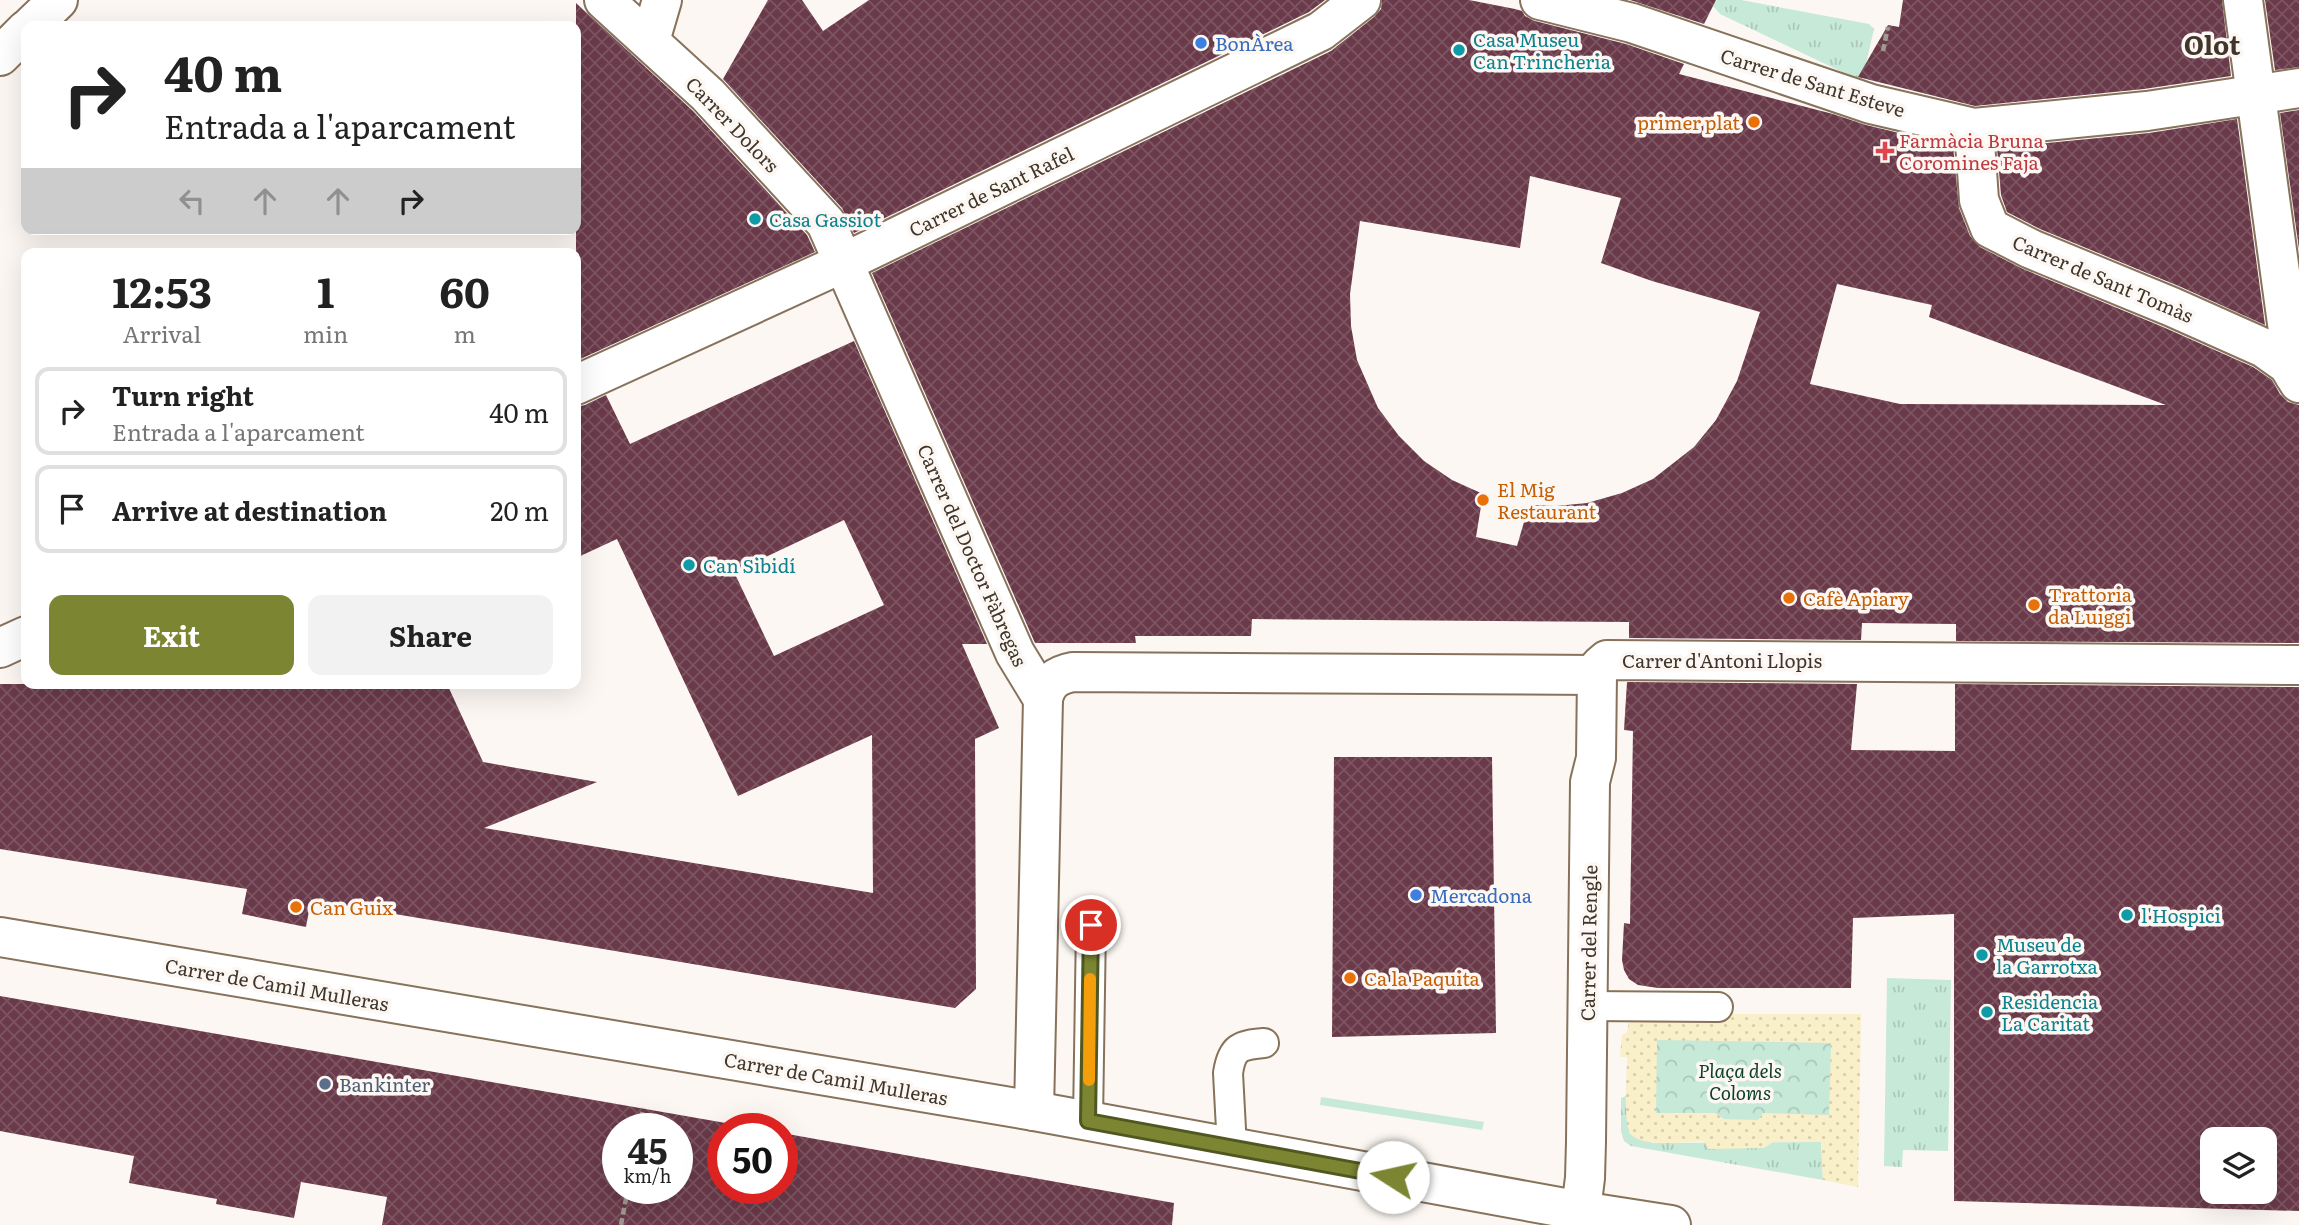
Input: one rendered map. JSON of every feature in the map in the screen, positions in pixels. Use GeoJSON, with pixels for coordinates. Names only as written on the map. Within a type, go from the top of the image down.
{"type":"FeatureCollection","features":[{"type":"Feature","properties":{"kind":"street"},"geometry":{"type":"LineString","coordinates":[[36,21],[58,0]]}},
{"type":"Feature","properties":{"kind":"street","name":"Carrer Dolors"},"geometry":{"type":"LineString","coordinates":[[604,0],[708,95],[819,214],[845,262]]}},
{"type":"Feature","properties":{"kind":"street"},"geometry":{"type":"LineString","coordinates":[[650,41],[662,0]]}},
{"type":"Feature","properties":{"kind":"street","name":"Carrer de Sant Rafel"},"geometry":{"type":"LineString","coordinates":[[581,383],[845,262],[1321,31],[1361,0]]}},
{"type":"Feature","properties":{"kind":"street","name":"Carrer de Sant Esteve"},"geometry":{"type":"LineString","coordinates":[[1539,0],[1590,6],[1632,23],[1871,104],[1974,128],[2147,111],[2299,88]]}},
{"type":"Feature","properties":{"kind":"street"},"geometry":{"type":"LineString","coordinates":[[2243,0],[2297,379]]}},
{"type":"Feature","properties":{"kind":"street"},"geometry":{"type":"LineString","coordinates":[[0,56],[21,35]]}},
{"type":"Feature","properties":{"kind":"street","name":"Carrer de Sant Tomàs"},"geometry":{"type":"LineString","coordinates":[[1974,128],[1979,200],[1990,228],[2032,249],[2264,348],[2281,358],[2297,379]]}},
{"type":"Feature","properties":{"kind":"street","name":"Carrer del Doctor Fàbregas"},"geometry":{"type":"LineString","coordinates":[[845,262],[1015,653],[1042,699]]}},
{"type":"Feature","properties":{"kind":"street"},"geometry":{"type":"LineString","coordinates":[[0,649],[21,638]]}},
{"type":"Feature","properties":{"kind":"street","name":"Carrer d'Antoni Llopis"},"geometry":{"type":"LineString","coordinates":[[1042,699],[1052,679],[1073,672],[1597,675],[1600,666],[1607,660],[1620,659],[2299,665]]}},
{"type":"Feature","properties":{"kind":"street","name":"Carrer del Rengle"},"geometry":{"type":"LineString","coordinates":[[1580,1218],[1586,1142],[1589,793],[1596,758],[1597,675]]}},
{"type":"Feature","properties":{"kind":"street"},"geometry":{"type":"LineString","coordinates":[[1034,1111],[1042,699]]}},
{"type":"Feature","properties":{"kind":"street","name":"Carrer de Camil Mulleras"},"geometry":{"type":"LineString","coordinates":[[0,937],[1034,1111],[1580,1218],[1671,1225]]}},
{"type":"Feature","properties":{"kind":"lane"},"geometry":{"type":"LineString","coordinates":[[1088,1121],[1091,925]]}},
{"type":"Feature","properties":{"kind":"lane"},"geometry":{"type":"LineString","coordinates":[[1587,1006],[1718,1007]]}},
{"type":"Feature","properties":{"kind":"lane"},"geometry":{"type":"LineString","coordinates":[[1232,1148],[1229,1062],[1240,1047],[1264,1043]]}},
{"type":"Feature","properties":{"kind":"path"},"geometry":{"type":"LineString","coordinates":[[1883,51],[1888,27]]}},
{"type":"Feature","properties":{"kind":"path"},"geometry":{"type":"LineString","coordinates":[[642,1113],[643,1108]]}},
{"type":"Feature","properties":{"kind":"path"},"geometry":{"type":"LineString","coordinates":[[621,1225],[625,1204]]}},
{"type":"Feature","properties":{"kind":"green space"},"geometry":{"type":"Polygon","coordinates":[[[1717,0],[1741,0],[1869,24],[1874,29],[1863,77],[1861,80],[1857,79],[1720,14],[1713,6],[1717,0]]]}},
{"type":"Feature","properties":{"kind":"green space"},"geometry":{"type":"Polygon","coordinates":[[[1887,978],[1951,980],[1948,1151],[1903,1150],[1902,1167],[1884,1166],[1887,978]]]}},
{"type":"Feature","properties":{"kind":"green space","name":"Plaça dels Coloms"},"geometry":{"type":"Polygon","coordinates":[[[1657,1040],[1831,1043],[1829,1115],[1763,1113],[1758,1120],[1724,1119],[1715,1113],[1656,1113],[1657,1040]]]}},
{"type":"Feature","properties":{"kind":"green space"},"geometry":{"type":"Polygon","coordinates":[[[1626,1096],[1630,1134],[1653,1143],[1821,1142],[1823,1180],[1631,1146],[1624,1141],[1621,1131],[1621,1098],[1626,1096]]]}},
{"type":"Feature","properties":{"kind":"green space"},"geometry":{"type":"Polygon","coordinates":[[[1321,1097],[1484,1122],[1482,1130],[1320,1105],[1321,1097]]]}},
{"type":"Feature","properties":{"kind":"sand"},"geometry":{"type":"Polygon","coordinates":[[[1630,1014],[1861,1014],[1858,1187],[1823,1180],[1821,1142],[1773,1142],[1764,1148],[1709,1149],[1703,1141],[1664,1143],[1635,1138],[1630,1133],[1627,1118],[1627,1057],[1620,1057],[1622,1034],[1627,1033],[1630,1014]]]}},
{"type":"Feature","properties":{"kind":"building"},"geometry":{"type":"Polygon","coordinates":[[[768,0],[802,0],[823,31],[869,0],[1325,0],[1309,12],[854,233],[842,208],[723,79],[768,0]]]}},
{"type":"Feature","properties":{"kind":"building"},"geometry":{"type":"Polygon","coordinates":[[[1382,0],[1469,0],[1515,9],[1535,21],[1626,44],[1684,64],[1679,74],[1953,146],[1959,208],[1970,236],[1980,247],[2023,269],[2253,367],[2272,380],[2288,402],[2299,405],[2299,643],[1956,641],[1956,624],[1862,623],[1861,640],[1629,638],[1629,622],[1252,619],[1251,636],[1135,636],[1136,643],[1035,643],[872,273],[1331,51],[1381,9],[1382,0]],[[1530,176],[1520,248],[1360,221],[1350,294],[1351,326],[1357,360],[1378,408],[1399,436],[1424,461],[1452,480],[1483,494],[1476,537],[1517,546],[1529,505],[1587,503],[1622,493],[1653,479],[1694,447],[1716,420],[1737,381],[1760,312],[1652,281],[1601,263],[1621,198],[1530,176]],[[1837,284],[1810,384],[1900,404],[2166,405],[1929,317],[1932,305],[1837,284]]]}},
{"type":"Feature","properties":{"kind":"building"},"geometry":{"type":"Polygon","coordinates":[[[1630,0],[1716,0],[1704,24],[1630,0]]]}},
{"type":"Feature","properties":{"kind":"building"},"geometry":{"type":"Polygon","coordinates":[[[1903,0],[2222,0],[2231,76],[2144,89],[1975,106],[1858,77],[1888,25],[1899,27],[1903,0]]]}},
{"type":"Feature","properties":{"kind":"building"},"geometry":{"type":"Polygon","coordinates":[[[2265,0],[2299,0],[2299,67],[2275,70],[2265,0]]]}},
{"type":"Feature","properties":{"kind":"building"},"geometry":{"type":"Polygon","coordinates":[[[576,3],[693,111],[807,235],[815,252],[581,359],[581,248],[576,248],[576,235],[581,235],[581,21],[576,21],[576,3]]]}},
{"type":"Feature","properties":{"kind":"building"},"geometry":{"type":"Polygon","coordinates":[[[2299,110],[2299,249],[2280,113],[2299,110]]]}},
{"type":"Feature","properties":{"kind":"building"},"geometry":{"type":"Polygon","coordinates":[[[2237,119],[2265,325],[2040,229],[2007,212],[2001,195],[1997,148],[2149,133],[2237,119]]]}},
{"type":"Feature","properties":{"kind":"building"},"geometry":{"type":"Polygon","coordinates":[[[854,341],[987,644],[962,644],[999,728],[975,739],[976,989],[955,1008],[311,900],[306,927],[242,914],[247,889],[0,849],[0,684],[21,684],[21,689],[449,689],[483,762],[597,782],[484,828],[873,893],[872,735],[738,796],[617,539],[581,556],[581,406],[606,395],[630,444],[854,341]],[[844,520],[734,572],[774,656],[884,605],[844,520]]]}},
{"type":"Feature","properties":{"kind":"building","name":"l'Hospici"},"geometry":{"type":"Polygon","coordinates":[[[1627,682],[1857,684],[1851,750],[1955,751],[1955,684],[2299,687],[2299,1211],[1954,1201],[1954,914],[1853,918],[1851,988],[1658,988],[1638,985],[1629,979],[1622,960],[1624,923],[1630,924],[1633,731],[1624,730],[1627,682]]]}},
{"type":"Feature","properties":{"kind":"building"},"geometry":{"type":"Polygon","coordinates":[[[1334,757],[1492,757],[1496,1033],[1332,1037],[1334,757]]]}},
{"type":"Feature","properties":{"kind":"building"},"geometry":{"type":"Polygon","coordinates":[[[0,996],[669,1113],[602,1113],[602,1204],[693,1204],[693,1117],[707,1120],[707,1204],[798,1204],[798,1136],[1174,1203],[1172,1225],[382,1225],[387,1197],[301,1182],[294,1218],[216,1204],[217,1199],[129,1183],[134,1156],[0,1131],[0,996]]]}},
{"type":"Feature","properties":{"kind":"slow traffic"},"geometry":{"type":"LineString","coordinates":[[1089,1080],[1090,979]]}},
{"type":"Feature","properties":{"kind":"place","name":"BonÀrea"},"geometry":{"type":"Point","coordinates":[1201,43]}},
{"type":"Feature","properties":{"kind":"place","name":"Casa Museu Can Trincheria"},"geometry":{"type":"Point","coordinates":[1459,50]}},
{"type":"Feature","properties":{"kind":"place","name":"primer plat"},"geometry":{"type":"Point","coordinates":[1754,122]}},
{"type":"Feature","properties":{"kind":"place","name":"Farmàcia Bruna Coromines Faja"},"geometry":{"type":"Point","coordinates":[1885,151]}},
{"type":"Feature","properties":{"kind":"place","name":"Casa Gassiot"},"geometry":{"type":"Point","coordinates":[755,219]}},
{"type":"Feature","properties":{"kind":"place","name":"El Mig Restaurant"},"geometry":{"type":"Point","coordinates":[1483,500]}},
{"type":"Feature","properties":{"kind":"place","name":"Can Sibidí"},"geometry":{"type":"Point","coordinates":[689,565]}},
{"type":"Feature","properties":{"kind":"place","name":"Cafè Apiary"},"geometry":{"type":"Point","coordinates":[1789,598]}},
{"type":"Feature","properties":{"kind":"place","name":"Trattoria da Luiggi"},"geometry":{"type":"Point","coordinates":[2034,605]}},
{"type":"Feature","properties":{"kind":"place","name":"Mercadona"},"geometry":{"type":"Point","coordinates":[1416,895]}},
{"type":"Feature","properties":{"kind":"place","name":"Can Guix"},"geometry":{"type":"Point","coordinates":[296,907]}},
{"type":"Feature","properties":{"kind":"place","name":"l'Hospici"},"geometry":{"type":"Point","coordinates":[2127,915]}},
{"type":"Feature","properties":{"kind":"place","name":"Museu de la Garrotxa"},"geometry":{"type":"Point","coordinates":[1982,955]}},
{"type":"Feature","properties":{"kind":"place","name":"Ca la Paquita"},"geometry":{"type":"Point","coordinates":[1350,978]}},
{"type":"Feature","properties":{"kind":"place","name":"Residencia La Caritat"},"geometry":{"type":"Point","coordinates":[1987,1012]}},
{"type":"Feature","properties":{"kind":"place","name":"Bankinter"},"geometry":{"type":"Point","coordinates":[325,1084]}},
{"type":"Feature","properties":{"kind":"district","name":"Olot"},"geometry":{"type":"Point","coordinates":[2212,43]}},
{"type":"Feature","properties":{"kind":"route"},"geometry":{"type":"LineString","coordinates":[[1091,925],[1088,1121],[1393,1177]]}}]}
